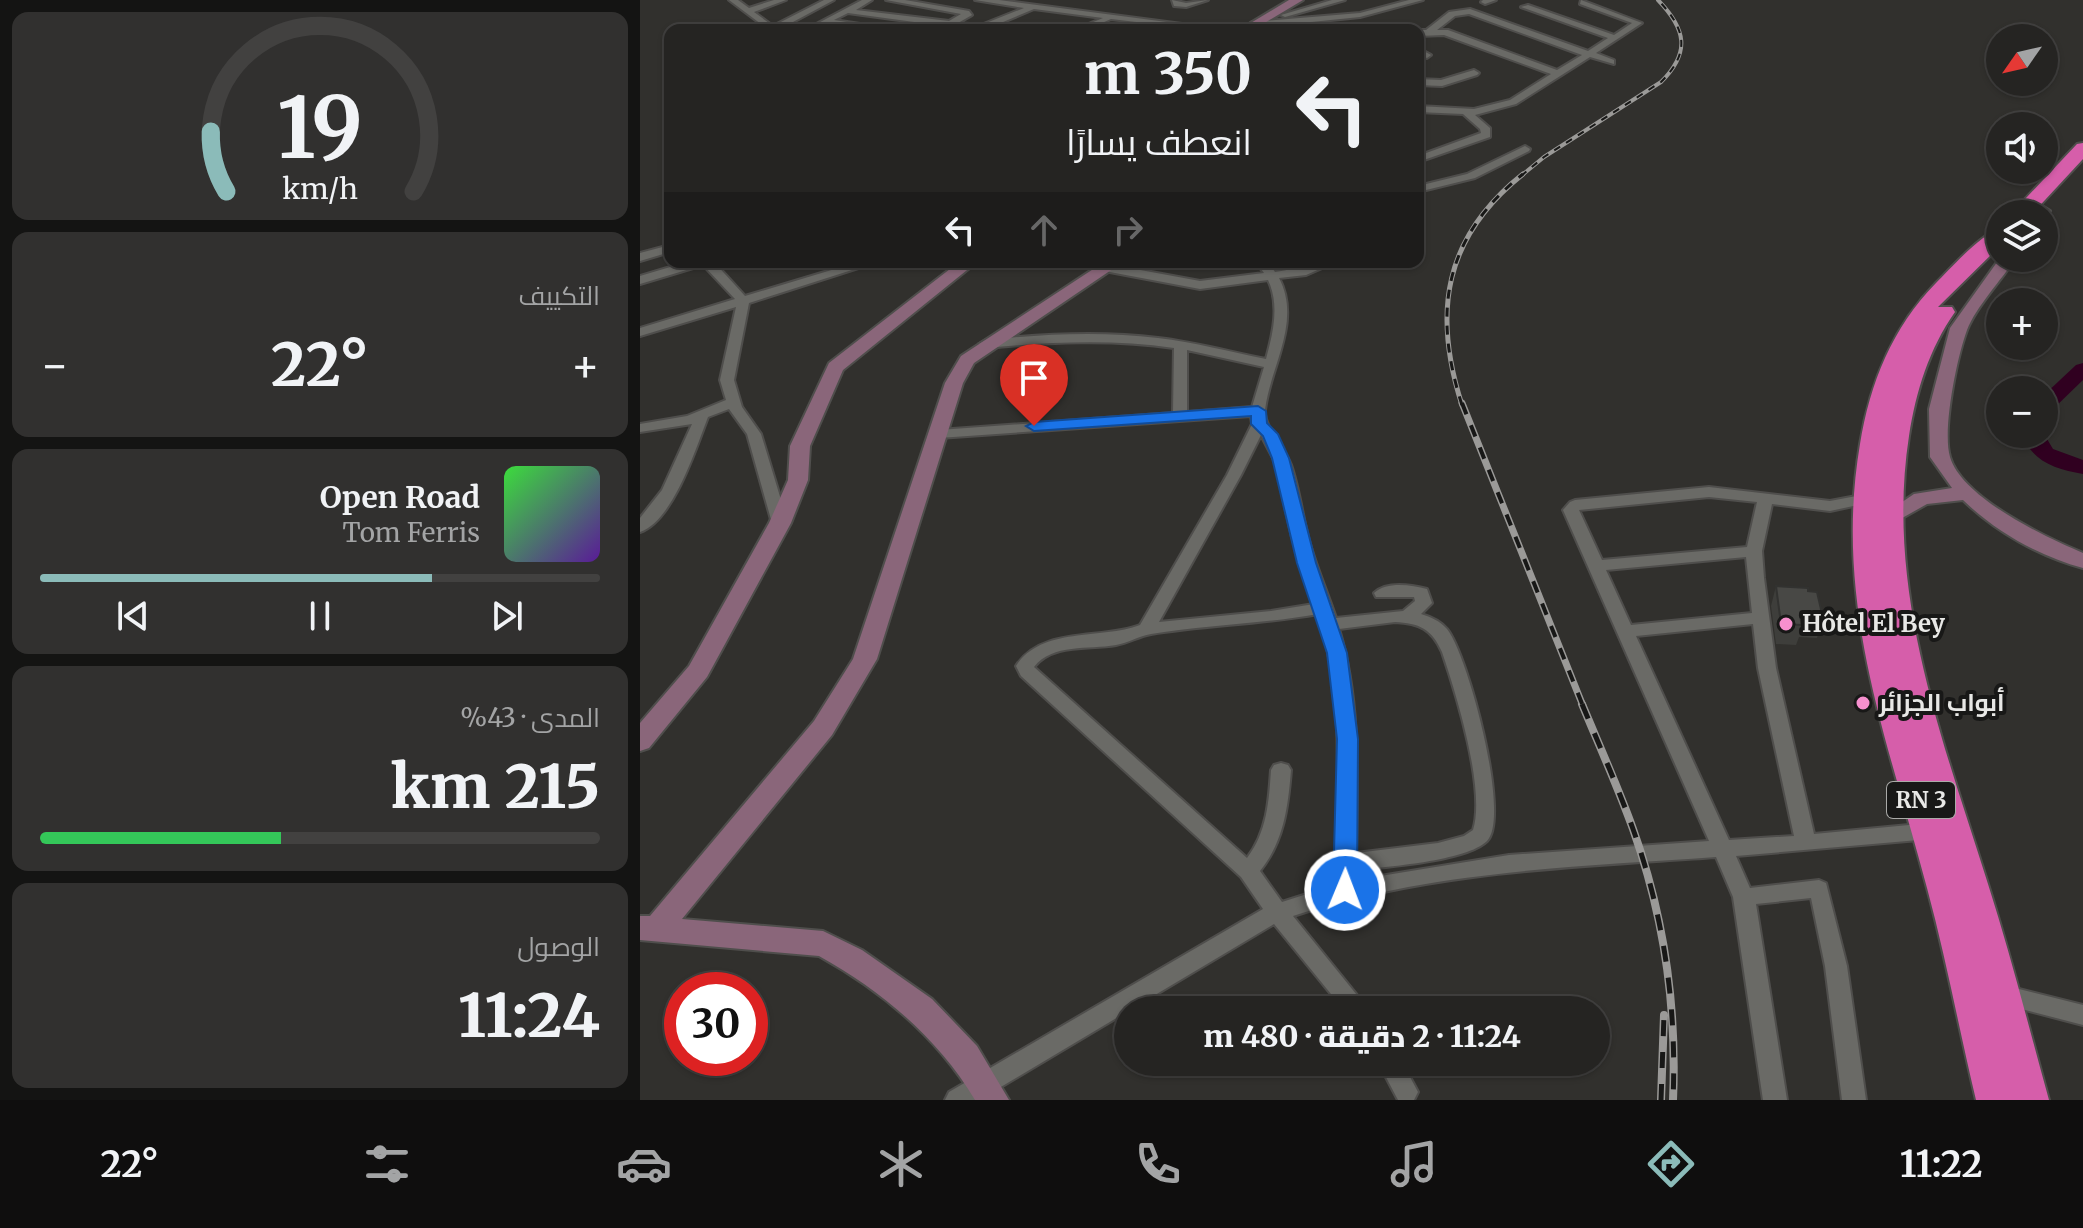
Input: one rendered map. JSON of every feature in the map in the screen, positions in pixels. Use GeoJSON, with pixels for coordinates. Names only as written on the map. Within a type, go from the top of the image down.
{"type":"FeatureCollection","features":[{"type":"Feature","properties":{"kind":"highway"},"geometry":{"type":"LineString","coordinates":[[2034,200],[2083,148]]}},
{"type":"Feature","properties":{"kind":"highway"},"geometry":{"type":"LineString","coordinates":[[2052,200],[2083,166]]}},
{"type":"Feature","properties":{"kind":"highway","name":"RN 3"},"geometry":{"type":"LineString","coordinates":[[1986,249],[1920,315],[1905,337],[1886,387],[1872,441],[1878,509],[1896,627],[2028,1100]]}},
{"type":"Feature","properties":{"kind":"highway","name":"RN 3"},"geometry":{"type":"LineString","coordinates":[[1986,269],[1931,329],[1915,366],[1895,438],[1888,494],[1878,509],[1869,599],[1997,1100]]}},
{"type":"Feature","properties":{"kind":"street"},"geometry":{"type":"LineString","coordinates":[[733,0],[766,24]]}},
{"type":"Feature","properties":{"kind":"street"},"geometry":{"type":"LineString","coordinates":[[748,11],[782,0]]}},
{"type":"Feature","properties":{"kind":"street"},"geometry":{"type":"LineString","coordinates":[[785,24],[830,0]]}},
{"type":"Feature","properties":{"kind":"street"},"geometry":{"type":"LineString","coordinates":[[822,24],[868,0]]}},
{"type":"Feature","properties":{"kind":"street"},"geometry":{"type":"LineString","coordinates":[[848,11],[951,24],[969,13],[890,0]]}},
{"type":"Feature","properties":{"kind":"street"},"geometry":{"type":"LineString","coordinates":[[979,0],[1163,24]]}},
{"type":"Feature","properties":{"kind":"street"},"geometry":{"type":"LineString","coordinates":[[1176,0],[1177,4],[1186,5],[1204,0]]}},
{"type":"Feature","properties":{"kind":"street"},"geometry":{"type":"LineString","coordinates":[[1258,24],[1341,0]]}},
{"type":"Feature","properties":{"kind":"street"},"geometry":{"type":"LineString","coordinates":[[1271,24],[1360,15],[1419,0]]}},
{"type":"Feature","properties":{"kind":"street"},"geometry":{"type":"LineString","coordinates":[[1254,24],[1287,2]]}},
{"type":"Feature","properties":{"kind":"street"},"geometry":{"type":"LineString","coordinates":[[1424,109],[1467,113],[1513,102],[1635,26],[1637,21],[1583,2]]}},
{"type":"Feature","properties":{"kind":"street"},"geometry":{"type":"LineString","coordinates":[[991,24],[1036,6]]}},
{"type":"Feature","properties":{"kind":"street"},"geometry":{"type":"LineString","coordinates":[[1525,7],[1615,38]]}},
{"type":"Feature","properties":{"kind":"street"},"geometry":{"type":"LineString","coordinates":[[1429,32],[1452,14],[1470,11],[1611,62]]}},
{"type":"Feature","properties":{"kind":"street"},"geometry":{"type":"LineString","coordinates":[[1094,24],[1109,18]]}},
{"type":"Feature","properties":{"kind":"street"},"geometry":{"type":"LineString","coordinates":[[1125,24],[1130,20]]}},
{"type":"Feature","properties":{"kind":"street"},"geometry":{"type":"LineString","coordinates":[[827,22],[844,24]]}},
{"type":"Feature","properties":{"kind":"street"},"geometry":{"type":"LineString","coordinates":[[1424,32],[1445,32],[1556,73]]}},
{"type":"Feature","properties":{"kind":"street"},"geometry":{"type":"LineString","coordinates":[[1424,82],[1442,83],[1474,73]]}},
{"type":"Feature","properties":{"kind":"street"},"geometry":{"type":"LineString","coordinates":[[1424,157],[1486,135],[1485,128],[1467,113]]}},
{"type":"Feature","properties":{"kind":"street"},"geometry":{"type":"LineString","coordinates":[[1424,188],[1471,176],[1525,149]]}},
{"type":"Feature","properties":{"kind":"street"},"geometry":{"type":"LineString","coordinates":[[640,257],[664,250]]}},
{"type":"Feature","properties":{"kind":"street"},"geometry":{"type":"LineString","coordinates":[[640,280],[680,268]]}},
{"type":"Feature","properties":{"kind":"street"},"geometry":{"type":"LineString","coordinates":[[713,268],[743,301]]}},
{"type":"Feature","properties":{"kind":"street"},"geometry":{"type":"LineString","coordinates":[[640,332],[851,268]]}},
{"type":"Feature","properties":{"kind":"street"},"geometry":{"type":"LineString","coordinates":[[640,741],[698,671],[780,523],[798,480],[800,446],[835,367],[961,268]]}},
{"type":"Feature","properties":{"kind":"street"},"geometry":{"type":"LineString","coordinates":[[648,929],[789,771],[853,682],[865,659],[960,371],[967,360],[986,344],[1106,268]]}},
{"type":"Feature","properties":{"kind":"street"},"geometry":{"type":"LineString","coordinates":[[1129,268],[1200,285],[1272,277],[1316,268]]}},
{"type":"Feature","properties":{"kind":"street"},"geometry":{"type":"LineString","coordinates":[[1146,629],[1234,475],[1259,418],[1281,301],[1266,268]]}},
{"type":"Feature","properties":{"kind":"street"},"geometry":{"type":"LineString","coordinates":[[1998,272],[1959,328],[1939,409],[1940,457],[1966,493],[2012,528],[2083,561]]}},
{"type":"Feature","properties":{"kind":"street"},"geometry":{"type":"LineString","coordinates":[[743,301],[738,311],[727,380],[733,402],[754,434],[780,523]]}},
{"type":"Feature","properties":{"kind":"street"},"geometry":{"type":"LineString","coordinates":[[986,344],[1075,337],[1134,338],[1270,364]]}},
{"type":"Feature","properties":{"kind":"street"},"geometry":{"type":"LineString","coordinates":[[1180,415],[1181,345]]}},
{"type":"Feature","properties":{"kind":"street"},"geometry":{"type":"LineString","coordinates":[[640,428],[702,416],[733,402]]}},
{"type":"Feature","properties":{"kind":"street"},"geometry":{"type":"LineString","coordinates":[[939,434],[1180,415],[1259,418]]}},
{"type":"Feature","properties":{"kind":"street"},"geometry":{"type":"LineString","coordinates":[[640,527],[652,517],[673,486],[702,416]]}},
{"type":"Feature","properties":{"kind":"street"},"geometry":{"type":"LineString","coordinates":[[1259,418],[1281,458],[1307,563],[1337,653],[1348,739],[1345,890]]}},
{"type":"Feature","properties":{"kind":"street"},"geometry":{"type":"LineString","coordinates":[[1775,1100],[1744,897],[1572,516],[1571,507],[1709,492],[1878,509],[1921,498],[1966,493]]}},
{"type":"Feature","properties":{"kind":"street"},"geometry":{"type":"LineString","coordinates":[[1767,497],[1760,515],[1754,551],[1760,618],[1767,668],[1806,843]]}},
{"type":"Feature","properties":{"kind":"street"},"geometry":{"type":"LineString","coordinates":[[1597,566],[1754,551]]}},
{"type":"Feature","properties":{"kind":"street"},"geometry":{"type":"LineString","coordinates":[[1382,593],[1406,590],[1421,593],[1424,603],[1421,608],[1406,617]]}},
{"type":"Feature","properties":{"kind":"street"},"geometry":{"type":"LineString","coordinates":[[1345,863],[1457,847],[1475,840],[1483,833],[1487,823],[1484,776],[1450,649],[1443,634],[1433,626],[1406,617],[1326,616],[1271,617],[1146,629],[1124,637],[1039,651],[1025,666],[1027,672],[1248,871],[1277,912],[1346,996]]}},
{"type":"Feature","properties":{"kind":"street"},"geometry":{"type":"LineString","coordinates":[[1625,631],[1760,618]]}},
{"type":"Feature","properties":{"kind":"street"},"geometry":{"type":"LineString","coordinates":[[1248,871],[1264,853],[1278,815],[1281,770]]}},
{"type":"Feature","properties":{"kind":"street"},"geometry":{"type":"LineString","coordinates":[[957,1100],[988,1092],[1277,912],[1345,890],[1509,863],[1723,851],[1930,831]]}},
{"type":"Feature","properties":{"kind":"street"},"geometry":{"type":"LineString","coordinates":[[1744,897],[1819,889],[1836,966],[1854,1100]]}},
{"type":"Feature","properties":{"kind":"street"},"geometry":{"type":"LineString","coordinates":[[648,929],[823,944],[851,959],[921,1009],[966,1056],[988,1092]]}},
{"type":"Feature","properties":{"kind":"street"},"geometry":{"type":"LineString","coordinates":[[2000,994],[2083,1015]]}},
{"type":"Feature","properties":{"kind":"street"},"geometry":{"type":"LineString","coordinates":[[1397,1076],[1406,1092]]}},
{"type":"Feature","properties":{"kind":"building"},"geometry":{"type":"Polygon","coordinates":[[[1776,586],[1808,588],[1808,591],[1817,592],[1823,618],[1800,616],[1802,625],[1781,624],[1776,586]]]}},
{"type":"Feature","properties":{"kind":"waterway"},"geometry":{"type":"LineString","coordinates":[[2058,393],[2083,369]]}},
{"type":"Feature","properties":{"kind":"waterway"},"geometry":{"type":"LineString","coordinates":[[2040,448],[2052,458],[2083,467]]}},
{"type":"Feature","properties":{"kind":"railway"},"geometry":{"type":"LineString","coordinates":[[1521,176],[1544,157],[1661,82],[1671,71],[1681,51],[1681,41],[1674,21],[1658,0]]}},
{"type":"Feature","properties":{"kind":"railway"},"geometry":{"type":"LineString","coordinates":[[1462,405],[1448,339],[1447,308],[1452,278],[1461,250],[1476,224],[1496,198],[1523,174]]}},
{"type":"Feature","properties":{"kind":"railway"},"geometry":{"type":"LineString","coordinates":[[1462,403],[1583,706]]}},
{"type":"Feature","properties":{"kind":"railway"},"geometry":{"type":"LineString","coordinates":[[1582,704],[1627,813],[1653,895],[1670,997],[1673,1100]]}},
{"type":"Feature","properties":{"kind":"railway"},"geometry":{"type":"LineString","coordinates":[[1661,1100],[1664,1015]]}},
{"type":"Feature","properties":{"kind":"place","name":"Hôtel El Bey"},"geometry":{"type":"Point","coordinates":[1786,624]}},
{"type":"Feature","properties":{"kind":"place","name":"أبواب الجزائر"},"geometry":{"type":"Point","coordinates":[1863,703]}},
{"type":"Feature","properties":{"kind":"route"},"geometry":{"type":"LineString","coordinates":[[1034,426],[1258,411],[1259,424],[1270,434],[1281,458],[1307,563],[1337,653],[1348,739],[1345,890]]}}]}
